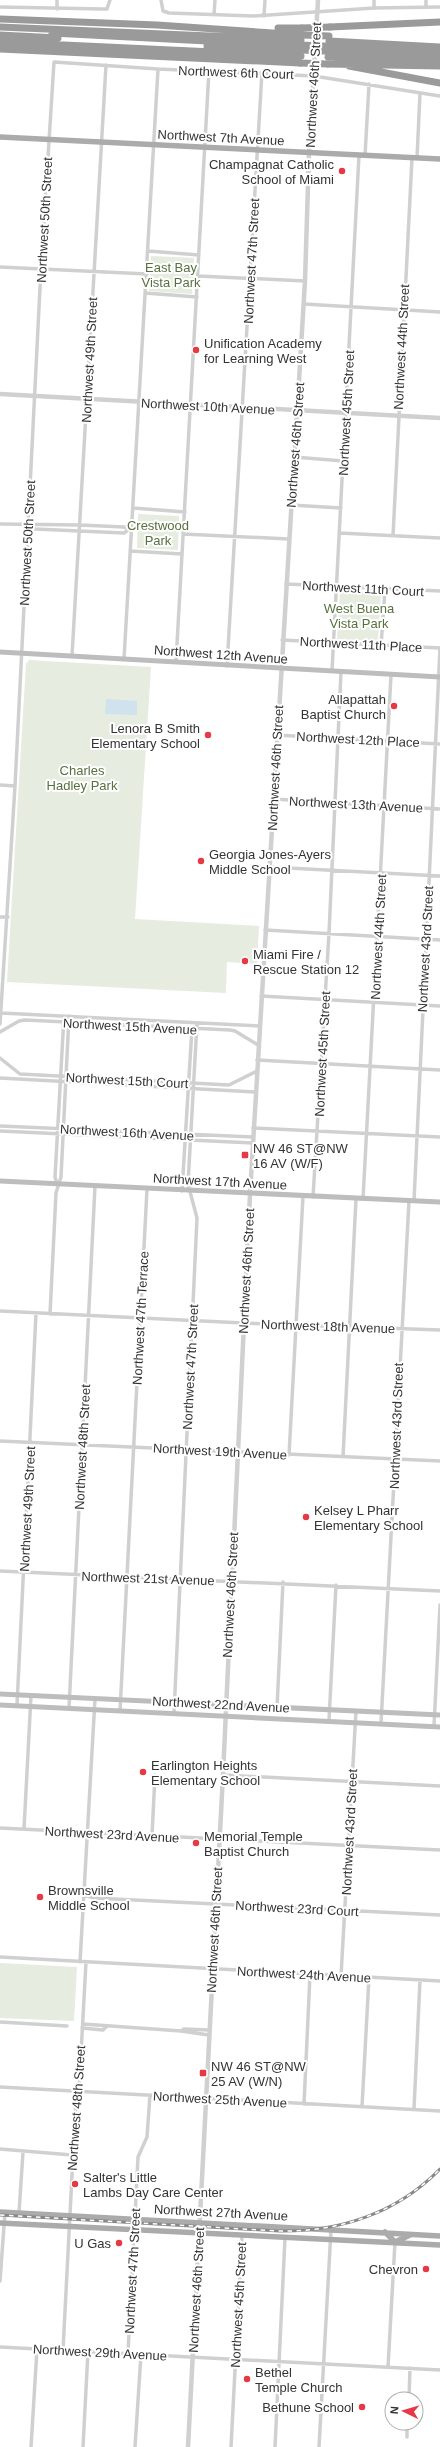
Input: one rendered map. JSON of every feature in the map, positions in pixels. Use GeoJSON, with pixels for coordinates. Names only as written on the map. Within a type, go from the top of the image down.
{"type":"FeatureCollection","features":[{"type":"Feature","properties":{"kind":"highway"},"geometry":{"type":"LineString","coordinates":[[0,19],[258,30],[302,34],[329,39],[440,47]]}},
{"type":"Feature","properties":{"kind":"highway"},"geometry":{"type":"LineString","coordinates":[[0,27],[302,34],[330,27],[413,23],[440,24]]}},
{"type":"Feature","properties":{"kind":"highway"},"geometry":{"type":"LineString","coordinates":[[0,31],[207,44],[440,51]]}},
{"type":"Feature","properties":{"kind":"highway"},"geometry":{"type":"LineString","coordinates":[[0,35],[440,56]]}},
{"type":"Feature","properties":{"kind":"highway"},"geometry":{"type":"LineString","coordinates":[[329,39],[440,43]]}},
{"type":"Feature","properties":{"kind":"highway"},"geometry":{"type":"LineString","coordinates":[[0,42],[300,59]]}},
{"type":"Feature","properties":{"kind":"highway"},"geometry":{"type":"LineString","coordinates":[[0,49],[328,60],[440,60]]}},
{"type":"Feature","properties":{"kind":"highway"},"geometry":{"type":"LineString","coordinates":[[328,60],[356,69],[431,81],[440,81]]}},
{"type":"Feature","properties":{"kind":"highway"},"geometry":{"type":"LineString","coordinates":[[343,64],[440,66]]}},
{"type":"Feature","properties":{"kind":"main road","name":"Northwest 7th Avenue"},"geometry":{"type":"LineString","coordinates":[[0,137],[440,159]]}},
{"type":"Feature","properties":{"kind":"main road","name":"Northwest 12th Avenue"},"geometry":{"type":"LineString","coordinates":[[0,652],[440,677]]}},
{"type":"Feature","properties":{"kind":"main road","name":"Northwest 17th Avenue"},"geometry":{"type":"LineString","coordinates":[[0,1181],[182,1191],[440,1202]]}},
{"type":"Feature","properties":{"kind":"main road","name":"Northwest 22nd Avenue"},"geometry":{"type":"LineString","coordinates":[[0,1694],[437,1715]]}},
{"type":"Feature","properties":{"kind":"main road","name":"Northwest 22nd Avenue"},"geometry":{"type":"LineString","coordinates":[[0,1705],[440,1726]]}},
{"type":"Feature","properties":{"kind":"main road","name":"Northwest 27th Avenue"},"geometry":{"type":"LineString","coordinates":[[3,2212],[440,2236]]}},
{"type":"Feature","properties":{"kind":"main road","name":"Northwest 27th Avenue"},"geometry":{"type":"LineString","coordinates":[[2,2223],[440,2245]]}},
{"type":"Feature","properties":{"kind":"main road"},"geometry":{"type":"LineString","coordinates":[[242,2236],[246,2228],[251,2225]]}},
{"type":"Feature","properties":{"kind":"main road"},"geometry":{"type":"LineString","coordinates":[[385,2232],[395,2242],[412,2234]]}},
{"type":"Feature","properties":{"kind":"street"},"geometry":{"type":"LineString","coordinates":[[57,0],[57,9]]}},
{"type":"Feature","properties":{"kind":"street"},"geometry":{"type":"LineString","coordinates":[[0,7],[107,9],[110,0]]}},
{"type":"Feature","properties":{"kind":"street"},"geometry":{"type":"LineString","coordinates":[[161,0],[163,11],[214,15],[264,16],[374,8],[426,6],[440,7]]}},
{"type":"Feature","properties":{"kind":"street"},"geometry":{"type":"LineString","coordinates":[[214,15],[215,0]]}},
{"type":"Feature","properties":{"kind":"street"},"geometry":{"type":"LineString","coordinates":[[264,16],[265,0]]}},
{"type":"Feature","properties":{"kind":"street","name":"Northwest 46th Street"},"geometry":{"type":"LineString","coordinates":[[188,2447],[213,1969],[253,1128],[280,669],[304,304],[309,153],[318,0]]}},
{"type":"Feature","properties":{"kind":"street"},"geometry":{"type":"LineString","coordinates":[[374,0],[374,8]]}},
{"type":"Feature","properties":{"kind":"street"},"geometry":{"type":"LineString","coordinates":[[426,0],[426,6]]}},
{"type":"Feature","properties":{"kind":"street","name":"Northwest 6th Court"},"geometry":{"type":"LineString","coordinates":[[54,62],[158,70],[210,70],[314,76],[440,96]]}},
{"type":"Feature","properties":{"kind":"street","name":"Northwest 50th Street"},"geometry":{"type":"LineString","coordinates":[[0,1024],[8,917],[41,268],[54,62]]}},
{"type":"Feature","properties":{"kind":"street","name":"Northwest 49th Street"},"geometry":{"type":"LineString","coordinates":[[72,656],[88,399],[106,65]]}},
{"type":"Feature","properties":{"kind":"street"},"geometry":{"type":"LineString","coordinates":[[124,659],[130,530],[133,508],[158,70]]}},
{"type":"Feature","properties":{"kind":"street"},"geometry":{"type":"LineString","coordinates":[[176,662],[210,70]]}},
{"type":"Feature","properties":{"kind":"street","name":"Northwest 47th Street"},"geometry":{"type":"LineString","coordinates":[[227,666],[262,72]]}},
{"type":"Feature","properties":{"kind":"street","name":"Northwest 45th Street"},"geometry":{"type":"LineString","coordinates":[[332,671],[351,306],[369,84]]}},
{"type":"Feature","properties":{"kind":"street","name":"Northwest 44th Street"},"geometry":{"type":"LineString","coordinates":[[393,536],[403,310],[420,93]]}},
{"type":"Feature","properties":{"kind":"street"},"geometry":{"type":"LineString","coordinates":[[148,251],[199,255]]}},
{"type":"Feature","properties":{"kind":"street"},"geometry":{"type":"LineString","coordinates":[[0,267],[94,270],[146,274]]}},
{"type":"Feature","properties":{"kind":"street"},"geometry":{"type":"LineString","coordinates":[[198,276],[305,281]]}},
{"type":"Feature","properties":{"kind":"street"},"geometry":{"type":"LineString","coordinates":[[145,293],[197,297]]}},
{"type":"Feature","properties":{"kind":"street"},"geometry":{"type":"LineString","coordinates":[[304,304],[440,312]]}},
{"type":"Feature","properties":{"kind":"street","name":"Northwest 10th Avenue"},"geometry":{"type":"LineString","coordinates":[[0,394],[440,418]]}},
{"type":"Feature","properties":{"kind":"street"},"geometry":{"type":"LineString","coordinates":[[294,457],[343,461]]}},
{"type":"Feature","properties":{"kind":"street"},"geometry":{"type":"LineString","coordinates":[[291,505],[341,508]]}},
{"type":"Feature","properties":{"kind":"street"},"geometry":{"type":"LineString","coordinates":[[133,508],[185,512]]}},
{"type":"Feature","properties":{"kind":"street"},"geometry":{"type":"LineString","coordinates":[[29,526],[36,523],[124,527],[130,530]]}},
{"type":"Feature","properties":{"kind":"street"},"geometry":{"type":"LineString","coordinates":[[0,524],[29,526],[35,529],[124,533],[130,530]]}},
{"type":"Feature","properties":{"kind":"street"},"geometry":{"type":"LineString","coordinates":[[339,533],[440,538]]}},
{"type":"Feature","properties":{"kind":"street"},"geometry":{"type":"LineString","coordinates":[[183,534],[289,539]]}},
{"type":"Feature","properties":{"kind":"street"},"geometry":{"type":"LineString","coordinates":[[130,551],[182,554]]}},
{"type":"Feature","properties":{"kind":"street","name":"Northwest 11th Court"},"geometry":{"type":"LineString","coordinates":[[286,584],[440,592]]}},
{"type":"Feature","properties":{"kind":"street"},"geometry":{"type":"LineString","coordinates":[[381,646],[385,590]]}},
{"type":"Feature","properties":{"kind":"street","name":"Northwest 11th Place"},"geometry":{"type":"LineString","coordinates":[[282,640],[440,648]]}},
{"type":"Feature","properties":{"kind":"street","name":"Northwest 43rd Street"},"geometry":{"type":"LineString","coordinates":[[381,1723],[395,1459],[400,1328],[418,1136],[419,1068],[425,939],[432,808],[438,744],[440,648]]}},
{"type":"Feature","properties":{"kind":"street","name":"Northwest 45th Street"},"geometry":{"type":"LineString","coordinates":[[313,1197],[329,933],[341,672]]}},
{"type":"Feature","properties":{"kind":"street","name":"Northwest 44th Street"},"geometry":{"type":"LineString","coordinates":[[363,1199],[368,1134],[391,675]]}},
{"type":"Feature","properties":{"kind":"street","name":"Northwest 12th Place"},"geometry":{"type":"LineString","coordinates":[[276,735],[438,744]]}},
{"type":"Feature","properties":{"kind":"street"},"geometry":{"type":"LineString","coordinates":[[0,785],[15,786]]}},
{"type":"Feature","properties":{"kind":"street","name":"Northwest 13th Avenue"},"geometry":{"type":"LineString","coordinates":[[273,799],[440,809]]}},
{"type":"Feature","properties":{"kind":"street"},"geometry":{"type":"LineString","coordinates":[[269,867],[440,876]]}},
{"type":"Feature","properties":{"kind":"street"},"geometry":{"type":"LineString","coordinates":[[0,917],[8,917]]}},
{"type":"Feature","properties":{"kind":"street"},"geometry":{"type":"LineString","coordinates":[[265,930],[440,940]]}},
{"type":"Feature","properties":{"kind":"street"},"geometry":{"type":"LineString","coordinates":[[261,996],[440,1006]]}},
{"type":"Feature","properties":{"kind":"street","name":"Northwest 15th Avenue"},"geometry":{"type":"LineString","coordinates":[[1,1013],[259,1026]]}},
{"type":"Feature","properties":{"kind":"street"},"geometry":{"type":"LineString","coordinates":[[27,1014],[27,1020]]}},
{"type":"Feature","properties":{"kind":"street"},"geometry":{"type":"LineString","coordinates":[[57,1185],[61,1177],[62,1159],[61,1082],[63,1076],[65,1050],[66,1016]]}},
{"type":"Feature","properties":{"kind":"street"},"geometry":{"type":"LineString","coordinates":[[92,1017],[92,1024]]}},
{"type":"Feature","properties":{"kind":"street"},"geometry":{"type":"LineString","coordinates":[[130,1019],[130,1025]]}},
{"type":"Feature","properties":{"kind":"street","name":"Northwest 15th Avenue"},"geometry":{"type":"LineString","coordinates":[[0,1032],[19,1021],[27,1020],[192,1028],[235,1031],[258,1045]]}},
{"type":"Feature","properties":{"kind":"street"},"geometry":{"type":"LineString","coordinates":[[182,1191],[192,1023]]}},
{"type":"Feature","properties":{"kind":"street","name":"Northwest 47th Street"},"geometry":{"type":"LineString","coordinates":[[174,1713],[179,1578],[197,1218],[188,1184],[197,1023]]}},
{"type":"Feature","properties":{"kind":"street"},"geometry":{"type":"LineString","coordinates":[[235,1031],[236,1025]]}},
{"type":"Feature","properties":{"kind":"street"},"geometry":{"type":"LineString","coordinates":[[190,1056],[195,1056]]}},
{"type":"Feature","properties":{"kind":"street"},"geometry":{"type":"LineString","coordinates":[[0,1058],[20,1074],[20,1079]]}},
{"type":"Feature","properties":{"kind":"street"},"geometry":{"type":"LineString","coordinates":[[257,1060],[440,1070]]}},
{"type":"Feature","properties":{"kind":"street","name":"Northwest 15th Court"},"geometry":{"type":"LineString","coordinates":[[20,1074],[229,1085],[257,1071]]}},
{"type":"Feature","properties":{"kind":"street"},"geometry":{"type":"LineString","coordinates":[[50,1314],[57,1185],[55,1177],[65,1082],[63,1076]]}},
{"type":"Feature","properties":{"kind":"street","name":"Northwest 15th Court"},"geometry":{"type":"LineString","coordinates":[[0,1078],[255,1092]]}},
{"type":"Feature","properties":{"kind":"street"},"geometry":{"type":"LineString","coordinates":[[229,1085],[229,1090]]}},
{"type":"Feature","properties":{"kind":"street"},"geometry":{"type":"LineString","coordinates":[[186,1112],[192,1112]]}},
{"type":"Feature","properties":{"kind":"street","name":"Northwest 16th Avenue"},"geometry":{"type":"LineString","coordinates":[[0,1126],[28,1127],[107,1136],[253,1143]]}},
{"type":"Feature","properties":{"kind":"street"},"geometry":{"type":"LineString","coordinates":[[27,1132],[28,1127]]}},
{"type":"Feature","properties":{"kind":"street"},"geometry":{"type":"LineString","coordinates":[[253,1128],[440,1137]]}},
{"type":"Feature","properties":{"kind":"street"},"geometry":{"type":"LineString","coordinates":[[107,1130],[107,1136]]}},
{"type":"Feature","properties":{"kind":"street","name":"Northwest 16th Avenue"},"geometry":{"type":"LineString","coordinates":[[0,1131],[27,1132],[107,1130],[185,1135],[253,1137]]}},
{"type":"Feature","properties":{"kind":"street"},"geometry":{"type":"LineString","coordinates":[[144,1132],[144,1138]]}},
{"type":"Feature","properties":{"kind":"street"},"geometry":{"type":"LineString","coordinates":[[220,1136],[220,1142]]}},
{"type":"Feature","properties":{"kind":"street"},"geometry":{"type":"LineString","coordinates":[[56,1159],[62,1159]]}},
{"type":"Feature","properties":{"kind":"street"},"geometry":{"type":"LineString","coordinates":[[183,1164],[189,1164]]}},
{"type":"Feature","properties":{"kind":"street","name":"Northwest 48th Street"},"geometry":{"type":"LineString","coordinates":[[69,1708],[95,1186]]}},
{"type":"Feature","properties":{"kind":"street","name":"Northwest 47th Terrace"},"geometry":{"type":"LineString","coordinates":[[134,1447],[147,1189]]}},
{"type":"Feature","properties":{"kind":"street"},"geometry":{"type":"LineString","coordinates":[[289,1455],[303,1196]]}},
{"type":"Feature","properties":{"kind":"street"},"geometry":{"type":"LineString","coordinates":[[343,1457],[356,1199]]}},
{"type":"Feature","properties":{"kind":"street","name":"Northwest 18th Avenue"},"geometry":{"type":"LineString","coordinates":[[0,1311],[192,1321],[440,1330]]}},
{"type":"Feature","properties":{"kind":"street","name":"Northwest 49th Street"},"geometry":{"type":"LineString","coordinates":[[17,1705],[36,1313]]}},
{"type":"Feature","properties":{"kind":"street","name":"Northwest 19th Avenue"},"geometry":{"type":"LineString","coordinates":[[0,1440],[289,1455],[440,1461]]}},
{"type":"Feature","properties":{"kind":"street"},"geometry":{"type":"LineString","coordinates":[[120,1711],[134,1447]]}},
{"type":"Feature","properties":{"kind":"street","name":"Northwest 21st Avenue"},"geometry":{"type":"LineString","coordinates":[[0,1571],[283,1582],[440,1591]]}},
{"type":"Feature","properties":{"kind":"street"},"geometry":{"type":"LineString","coordinates":[[277,1708],[283,1582]]}},
{"type":"Feature","properties":{"kind":"street"},"geometry":{"type":"LineString","coordinates":[[329,1720],[336,1586]]}},
{"type":"Feature","properties":{"kind":"street"},"geometry":{"type":"LineString","coordinates":[[434,1726],[437,1715],[440,1605]]}},
{"type":"Feature","properties":{"kind":"street"},"geometry":{"type":"LineString","coordinates":[[24,1829],[31,1696]]}},
{"type":"Feature","properties":{"kind":"street"},"geometry":{"type":"LineString","coordinates":[[80,1962],[95,1699]]}},
{"type":"Feature","properties":{"kind":"street","name":"Northwest 43rd Street"},"geometry":{"type":"LineString","coordinates":[[341,1976],[350,1845],[356,1711]]}},
{"type":"Feature","properties":{"kind":"street"},"geometry":{"type":"LineString","coordinates":[[152,1836],[155,1775]]}},
{"type":"Feature","properties":{"kind":"street"},"geometry":{"type":"LineString","coordinates":[[222,1775],[440,1786]]}},
{"type":"Feature","properties":{"kind":"street","name":"Northwest 23rd Avenue"},"geometry":{"type":"LineString","coordinates":[[0,1828],[440,1850]]}},
{"type":"Feature","properties":{"kind":"street","name":"Northwest 23rd Court"},"geometry":{"type":"LineString","coordinates":[[84,1895],[89,1898],[440,1915]]}},
{"type":"Feature","properties":{"kind":"street","name":"Northwest 24th Avenue"},"geometry":{"type":"LineString","coordinates":[[0,1957],[440,1981]]}},
{"type":"Feature","properties":{"kind":"street","name":"Northwest 48th Street"},"geometry":{"type":"LineString","coordinates":[[63,2350],[72,2155],[76,2098],[79,2091],[86,1962]]}},
{"type":"Feature","properties":{"kind":"street"},"geometry":{"type":"LineString","coordinates":[[304,2104],[310,1975]]}},
{"type":"Feature","properties":{"kind":"street"},"geometry":{"type":"LineString","coordinates":[[362,2107],[369,1977]]}},
{"type":"Feature","properties":{"kind":"street"},"geometry":{"type":"LineString","coordinates":[[414,2109],[420,1980]]}},
{"type":"Feature","properties":{"kind":"street"},"geometry":{"type":"LineString","coordinates":[[0,2022],[67,2026]]}},
{"type":"Feature","properties":{"kind":"street"},"geometry":{"type":"LineString","coordinates":[[82,2026],[181,2031],[184,2029],[209,2033]]}},
{"type":"Feature","properties":{"kind":"street","name":"Northwest 25th Avenue"},"geometry":{"type":"LineString","coordinates":[[0,2088],[440,2111]]}},
{"type":"Feature","properties":{"kind":"street","name":"Northwest 47th Street"},"geometry":{"type":"LineString","coordinates":[[128,2353],[138,2157],[147,2137],[150,2095]]}},
{"type":"Feature","properties":{"kind":"street"},"geometry":{"type":"LineString","coordinates":[[0,2149],[72,2155]]}},
{"type":"Feature","properties":{"kind":"street"},"geometry":{"type":"LineString","coordinates":[[20,2213],[23,2152]]}},
{"type":"Feature","properties":{"kind":"street"},"geometry":{"type":"LineString","coordinates":[[0,2281],[3,2212]]}},
{"type":"Feature","properties":{"kind":"street"},"geometry":{"type":"LineString","coordinates":[[319,2447],[322,2364],[329,2240],[331,2230]]}},
{"type":"Feature","properties":{"kind":"street","name":"Northwest 45th Street"},"geometry":{"type":"LineString","coordinates":[[231,2447],[242,2236]]}},
{"type":"Feature","properties":{"kind":"street"},"geometry":{"type":"LineString","coordinates":[[275,2447],[285,2238]]}},
{"type":"Feature","properties":{"kind":"street"},"geometry":{"type":"LineString","coordinates":[[388,2367],[395,2242]]}},
{"type":"Feature","properties":{"kind":"street","name":"Northwest 29th Avenue"},"geometry":{"type":"LineString","coordinates":[[0,2347],[440,2370]]}},
{"type":"Feature","properties":{"kind":"street"},"geometry":{"type":"LineString","coordinates":[[31,2447],[37,2349]]}},
{"type":"Feature","properties":{"kind":"street"},"geometry":{"type":"LineString","coordinates":[[83,2447],[88,2351]]}},
{"type":"Feature","properties":{"kind":"street"},"geometry":{"type":"LineString","coordinates":[[135,2447],[141,2354]]}},
{"type":"Feature","properties":{"kind":"street"},"geometry":{"type":"LineString","coordinates":[[409,2391],[410,2368]]}},
{"type":"Feature","properties":{"kind":"street"},"geometry":{"type":"LineString","coordinates":[[407,2431],[407,2438]]}},
{"type":"Feature","properties":{"kind":"green space","name":"East Bay Vista Park"},"geometry":{"type":"Polygon","coordinates":[[[151,256],[194,258],[192,294],[149,291],[151,256]]]}},
{"type":"Feature","properties":{"kind":"green space","name":"Crestwood Park"},"geometry":{"type":"Polygon","coordinates":[[[138,514],[179,516],[178,550],[137,548],[138,514]]]}},
{"type":"Feature","properties":{"kind":"green space","name":"West Buena Vista Park"},"geometry":{"type":"Polygon","coordinates":[[[340,590],[381,593],[378,641],[337,639],[340,590]]]}},
{"type":"Feature","properties":{"kind":"green space","name":"Charles Hadley Park"},"geometry":{"type":"Polygon","coordinates":[[[29,660],[151,667],[135,919],[259,926],[257,964],[227,962],[226,993],[7,982],[26,664],[29,660]]]}},
{"type":"Feature","properties":{"kind":"green space"},"geometry":{"type":"Polygon","coordinates":[[[0,1963],[77,1967],[74,2021],[0,2018],[0,1963]]]}},
{"type":"Feature","properties":{"kind":"water"},"geometry":{"type":"Polygon","coordinates":[[[106,699],[137,701],[137,715],[105,714],[106,699]]]}},
{"type":"Feature","properties":{"kind":"water"},"geometry":{"type":"Polygon","coordinates":[[[116,725],[136,726],[135,735],[116,734],[116,725]]]}},
{"type":"Feature","properties":{"kind":"railway"},"geometry":{"type":"LineString","coordinates":[[0,2215],[279,2231],[324,2228],[366,2217],[386,2208],[405,2197],[440,2169]]}},
{"type":"Feature","properties":{"kind":"place","name":"Champagnat Catholic School of Miami"},"geometry":{"type":"Point","coordinates":[342,171]}},
{"type":"Feature","properties":{"kind":"place","name":"Unification Academy for Learning West"},"geometry":{"type":"Point","coordinates":[196,350]}},
{"type":"Feature","properties":{"kind":"place","name":"Allapattah Baptist Church"},"geometry":{"type":"Point","coordinates":[394,706]}},
{"type":"Feature","properties":{"kind":"place","name":"Lenora B Smith Elementary School"},"geometry":{"type":"Point","coordinates":[208,735]}},
{"type":"Feature","properties":{"kind":"place","name":"Georgia Jones-Ayers Middle School"},"geometry":{"type":"Point","coordinates":[201,861]}},
{"type":"Feature","properties":{"kind":"place","name":"Miami Fire / Rescue Station 12"},"geometry":{"type":"Point","coordinates":[245,961]}},
{"type":"Feature","properties":{"kind":"place","name":"NW 46 ST@NW 16 AV (W/F)"},"geometry":{"type":"Point","coordinates":[245,1155]}},
{"type":"Feature","properties":{"kind":"place","name":"Kelsey L Pharr Elementary School"},"geometry":{"type":"Point","coordinates":[306,1517]}},
{"type":"Feature","properties":{"kind":"place","name":"Earlington Heights Elementary School"},"geometry":{"type":"Point","coordinates":[143,1772]}},
{"type":"Feature","properties":{"kind":"place","name":"Memorial Temple Baptist Church"},"geometry":{"type":"Point","coordinates":[196,1843]}},
{"type":"Feature","properties":{"kind":"place","name":"Brownsville Middle School"},"geometry":{"type":"Point","coordinates":[40,1897]}},
{"type":"Feature","properties":{"kind":"place","name":"NW 46 ST@NW 25 AV (W/N)"},"geometry":{"type":"Point","coordinates":[203,2073]}},
{"type":"Feature","properties":{"kind":"place","name":"Salter's Little Lambs Day Care Center"},"geometry":{"type":"Point","coordinates":[75,2184]}},
{"type":"Feature","properties":{"kind":"place","name":"U Gas"},"geometry":{"type":"Point","coordinates":[119,2243]}},
{"type":"Feature","properties":{"kind":"place","name":"Chevron"},"geometry":{"type":"Point","coordinates":[426,2269]}},
{"type":"Feature","properties":{"kind":"place","name":"Bethel Temple Church"},"geometry":{"type":"Point","coordinates":[247,2379]}},
{"type":"Feature","properties":{"kind":"place","name":"Bethune School"},"geometry":{"type":"Point","coordinates":[362,2407]}}]}
